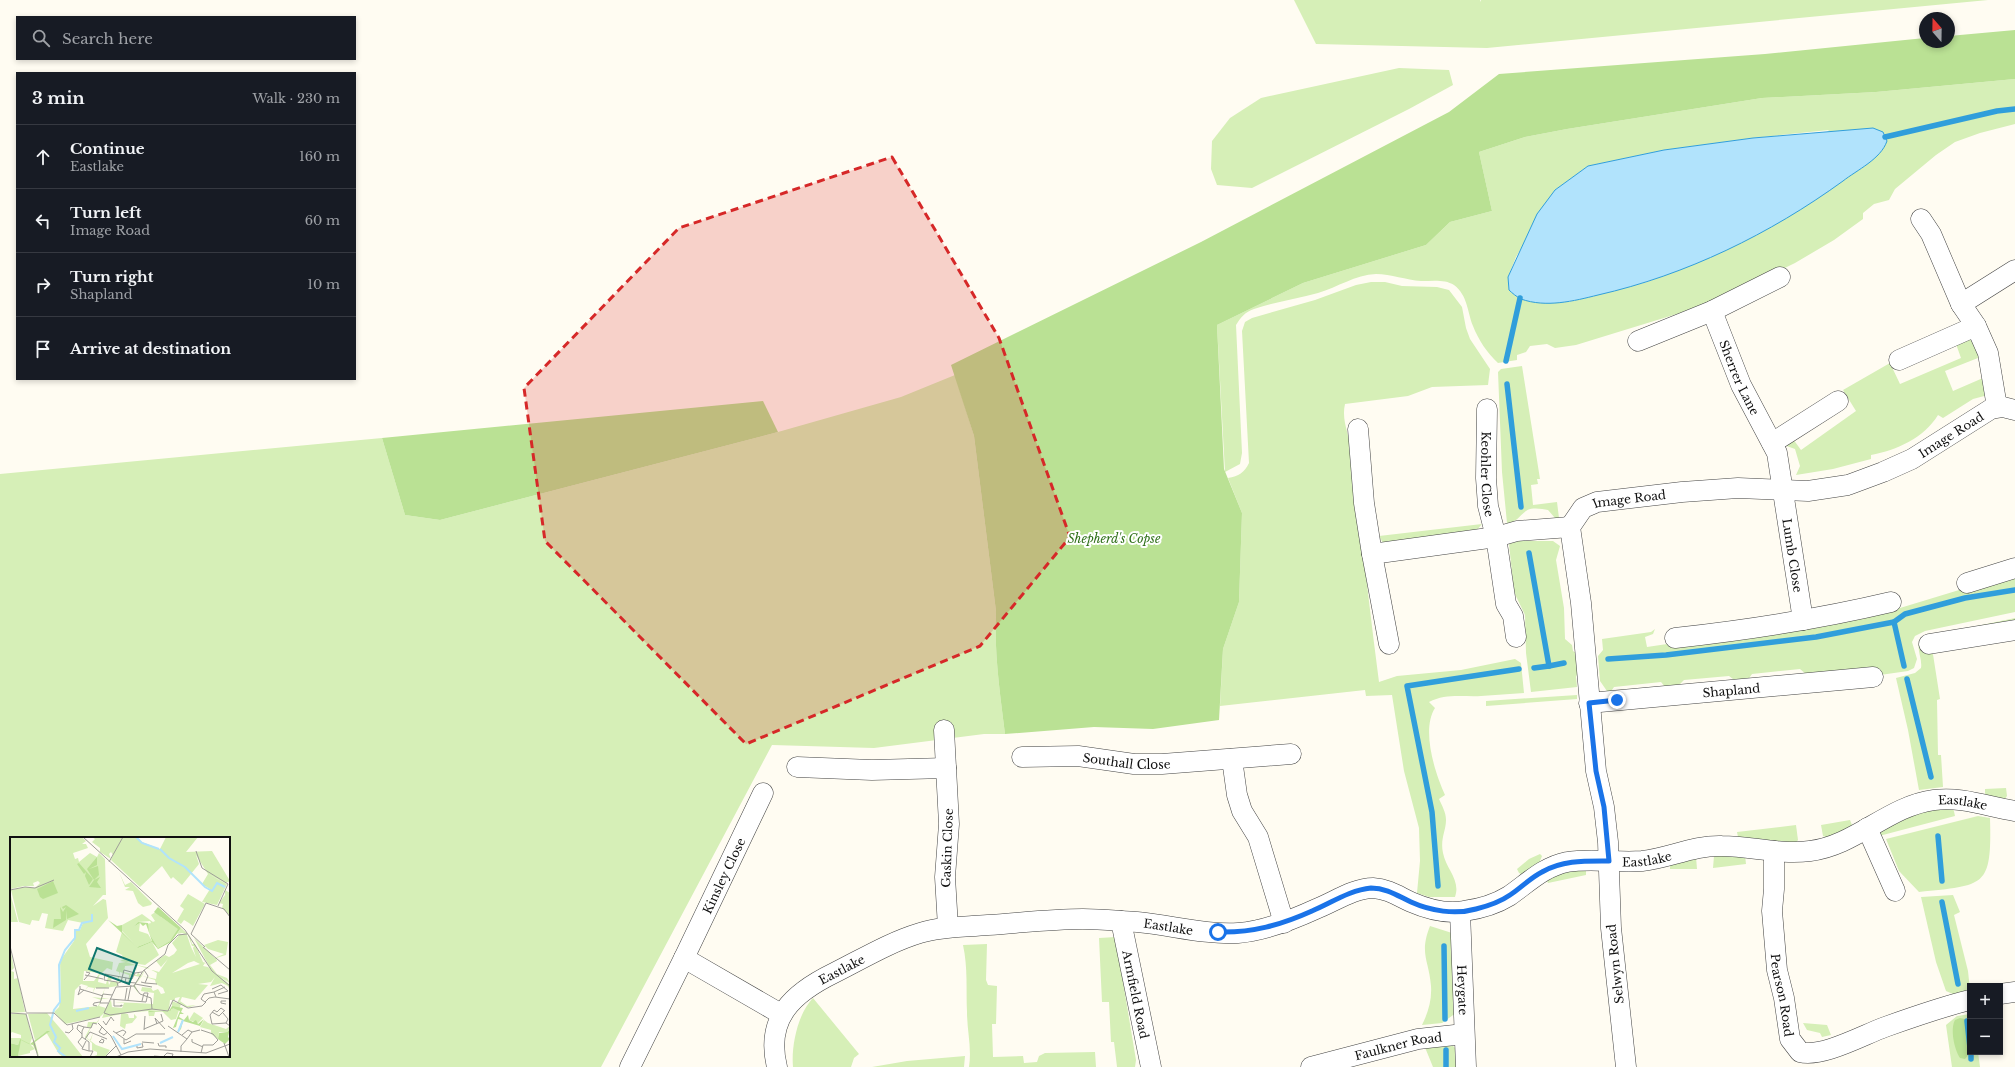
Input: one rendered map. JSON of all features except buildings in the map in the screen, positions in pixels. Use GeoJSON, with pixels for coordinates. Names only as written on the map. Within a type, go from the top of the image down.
{"type":"FeatureCollection","features":[{"type":"Feature","properties":{"kind":"street"},"geometry":{"type":"LineString","coordinates":[[1921,219],[1931,234],[1961,304],[1976,326],[1990,360],[2006,409]]}},
{"type":"Feature","properties":{"kind":"street"},"geometry":{"type":"LineString","coordinates":[[1961,304],[2015,270]]}},
{"type":"Feature","properties":{"kind":"street"},"geometry":{"type":"LineString","coordinates":[[1638,341],[1712,311],[1780,277]]}},
{"type":"Feature","properties":{"kind":"street","name":"Sherrer Lane"},"geometry":{"type":"LineString","coordinates":[[1712,311],[1741,385],[1772,443],[1779,464],[1782,490]]}},
{"type":"Feature","properties":{"kind":"street"},"geometry":{"type":"LineString","coordinates":[[1899,360],[1976,326]]}},
{"type":"Feature","properties":{"kind":"street"},"geometry":{"type":"LineString","coordinates":[[1772,443],[1838,401]]}},
{"type":"Feature","properties":{"kind":"street","name":"Keohler Close"},"geometry":{"type":"LineString","coordinates":[[1487,409],[1488,506],[1496,537],[1506,604],[1513,616],[1516,637]]}},
{"type":"Feature","properties":{"kind":"street","name":"Image Road"},"geometry":{"type":"LineString","coordinates":[[1570,527],[1583,508],[1597,502],[1682,492],[1738,488],[1808,491],[1833,488],[1877,475],[1912,459],[1984,412],[2006,409]]}},
{"type":"Feature","properties":{"kind":"street"},"geometry":{"type":"LineString","coordinates":[[1358,429],[1364,503],[1389,644]]}},
{"type":"Feature","properties":{"kind":"street","name":"Lumb Close"},"geometry":{"type":"LineString","coordinates":[[1782,490],[1803,620]]}},
{"type":"Feature","properties":{"kind":"street"},"geometry":{"type":"LineString","coordinates":[[1372,554],[1496,537],[1517,531],[1570,527],[1581,603],[1596,771],[1604,807],[1609,861]]}},
{"type":"Feature","properties":{"kind":"street"},"geometry":{"type":"LineString","coordinates":[[1967,583],[2015,568]]}},
{"type":"Feature","properties":{"kind":"street"},"geometry":{"type":"LineString","coordinates":[[1675,638],[1748,630],[1837,614],[1891,602]]}},
{"type":"Feature","properties":{"kind":"street"},"geometry":{"type":"LineString","coordinates":[[1929,644],[2015,630]]}},
{"type":"Feature","properties":{"kind":"street","name":"Shapland"},"geometry":{"type":"LineString","coordinates":[[1589,703],[1873,677]]}},
{"type":"Feature","properties":{"kind":"street","name":"Gaskin Close"},"geometry":{"type":"LineString","coordinates":[[944,730],[949,824],[945,877],[948,927]]}},
{"type":"Feature","properties":{"kind":"street","name":"Southall Close"},"geometry":{"type":"LineString","coordinates":[[1022,757],[1078,756],[1141,764],[1200,762],[1291,754]]}},
{"type":"Feature","properties":{"kind":"street"},"geometry":{"type":"LineString","coordinates":[[1232,759],[1237,796],[1242,811],[1260,843],[1284,923]]}},
{"type":"Feature","properties":{"kind":"street"},"geometry":{"type":"LineString","coordinates":[[797,767],[872,770],[946,768]]}},
{"type":"Feature","properties":{"kind":"street","name":"Kinsley Close"},"geometry":{"type":"LineString","coordinates":[[630,1067],[763,793]]}},
{"type":"Feature","properties":{"kind":"street","name":"Eastlake"},"geometry":{"type":"LineString","coordinates":[[777,1067],[773,1048],[774,1030],[781,1014],[800,994],[823,978],[895,942],[923,932],[948,927],[1082,919],[1121,921],[1218,932],[1240,933],[1284,923],[1348,894],[1372,888],[1391,891],[1412,902],[1432,909],[1460,912],[1475,910],[1504,899],[1541,872],[1559,864],[1579,861],[1657,858],[1714,846],[1798,852],[1822,849],[1914,804],[1937,800],[1962,800],[2015,811]]}},
{"type":"Feature","properties":{"kind":"street"},"geometry":{"type":"LineString","coordinates":[[1867,828],[1895,890]]}},
{"type":"Feature","properties":{"kind":"street","name":"Pearson Road"},"geometry":{"type":"LineString","coordinates":[[1774,851],[1774,889],[1772,911],[1777,970],[1784,998],[1790,1039],[1796,1049],[1806,1053],[1818,1052],[1930,1019],[1967,1001]]}},
{"type":"Feature","properties":{"kind":"street","name":"Selwyn Road"},"geometry":{"type":"LineString","coordinates":[[1609,861],[1610,928],[1626,1067]]}},
{"type":"Feature","properties":{"kind":"street","name":"Heygate"},"geometry":{"type":"LineString","coordinates":[[1460,912],[1466,1067]]}},
{"type":"Feature","properties":{"kind":"street","name":"Armfield Road"},"geometry":{"type":"LineString","coordinates":[[1121,921],[1151,1067]]}},
{"type":"Feature","properties":{"kind":"street"},"geometry":{"type":"LineString","coordinates":[[684,958],[781,1014]]}},
{"type":"Feature","properties":{"kind":"street"},"geometry":{"type":"LineString","coordinates":[[2003,994],[2015,992]]}},
{"type":"Feature","properties":{"kind":"street","name":"Faulkner Road"},"geometry":{"type":"LineString","coordinates":[[1311,1067],[1418,1038],[1464,1034]]}},
{"type":"Feature","properties":{"kind":"highlighted area"},"geometry":{"type":"Polygon","coordinates":[[[892,157],[999,338],[1070,537],[980,646],[746,744],[545,541],[524,388],[679,228],[892,157]]]}},
{"type":"Feature","properties":{"kind":"green space"},"geometry":{"type":"Polygon","coordinates":[[[1294,0],[1480,0],[1480,2],[1481,0],[1988,0],[1487,48],[1316,44],[1294,0]]]}},
{"type":"Feature","properties":{"kind":"green space","name":"Shepherd's Copse"},"geometry":{"type":"Polygon","coordinates":[[[2015,30],[2015,79],[1876,92],[1762,98],[1525,137],[1479,152],[1492,211],[1450,222],[1426,245],[1303,283],[1217,325],[1224,469],[1242,513],[1239,602],[1223,649],[1219,720],[1153,729],[1094,727],[1005,734],[999,688],[996,611],[974,436],[951,365],[1201,242],[1449,112],[1499,74],[1765,54],[1919,39],[1919,48],[1955,48],[1955,35],[2015,30]]]}},
{"type":"Feature","properties":{"kind":"green space"},"geometry":{"type":"Polygon","coordinates":[[[1399,68],[1449,70],[1453,85],[1409,109],[1252,188],[1217,185],[1211,169],[1212,141],[1230,118],[1261,98],[1399,68]]]}},
{"type":"Feature","properties":{"kind":"green space"},"geometry":{"type":"Polygon","coordinates":[[[2015,79],[2015,124],[1980,133],[1955,142],[1936,155],[1895,189],[1889,200],[1874,204],[1863,213],[1863,219],[1834,240],[1795,263],[1743,288],[1680,313],[1576,345],[1555,348],[1547,344],[1530,346],[1526,352],[1517,355],[1517,360],[1498,363],[1494,359],[1477,336],[1465,299],[1459,289],[1447,282],[1421,281],[1382,274],[1368,275],[1325,291],[1269,304],[1251,310],[1244,315],[1236,325],[1242,453],[1240,464],[1225,472],[1217,325],[1303,283],[1426,245],[1450,222],[1492,211],[1479,152],[1525,137],[1762,98],[1876,92],[2015,79]],[[1829,130],[1753,138],[1664,150],[1588,166],[1555,190],[1516,257],[1508,277],[1509,290],[1568,302],[1647,282],[1697,263],[1829,130]]]}},
{"type":"Feature","properties":{"kind":"green space"},"geometry":{"type":"Polygon","coordinates":[[[1371,282],[1385,282],[1402,286],[1437,287],[1449,290],[1462,307],[1466,328],[1470,339],[1490,369],[1488,385],[1432,387],[1408,396],[1345,404],[1344,410],[1345,423],[1352,454],[1379,682],[1397,676],[1461,670],[1515,659],[1521,663],[1524,693],[1481,696],[1448,696],[1429,702],[1435,708],[1431,717],[1429,728],[1431,752],[1437,775],[1445,795],[1439,799],[1446,817],[1442,848],[1445,859],[1455,880],[1455,897],[1429,897],[1417,893],[1420,861],[1419,828],[1404,771],[1392,695],[1366,696],[1365,690],[1220,706],[1223,649],[1239,602],[1242,513],[1228,478],[1241,474],[1249,463],[1242,331],[1245,322],[1252,318],[1315,300],[1356,285],[1371,282]]]}},
{"type":"Feature","properties":{"kind":"green space"},"geometry":{"type":"Polygon","coordinates":[[[1973,334],[1983,356],[1945,371],[1953,391],[1983,378],[1980,369],[1986,368],[1988,395],[1973,399],[1943,418],[1938,415],[1925,430],[1909,442],[1890,450],[1871,455],[1871,459],[1833,469],[1796,475],[1800,466],[1795,449],[1781,444],[1793,439],[1801,450],[1856,411],[1843,390],[1890,363],[1900,384],[1961,358],[1956,344],[1973,334]]]}},
{"type":"Feature","properties":{"kind":"green space"},"geometry":{"type":"Polygon","coordinates":[[[1522,366],[1540,479],[1537,479],[1538,484],[1531,485],[1533,505],[1557,502],[1559,518],[1555,518],[1548,510],[1534,509],[1528,510],[1515,520],[1507,523],[1502,472],[1498,372],[1501,369],[1522,366]]]}},
{"type":"Feature","properties":{"kind":"green space"},"geometry":{"type":"Polygon","coordinates":[[[955,375],[974,436],[996,611],[999,688],[1005,734],[984,734],[874,748],[772,745],[601,1067],[0,1067],[0,474],[382,438],[405,515],[440,520],[778,432],[901,397],[955,375]]]}},
{"type":"Feature","properties":{"kind":"green space"},"geometry":{"type":"Polygon","coordinates":[[[763,401],[778,432],[440,520],[405,515],[382,438],[763,401]]]}},
{"type":"Feature","properties":{"kind":"green space"},"geometry":{"type":"Polygon","coordinates":[[[1482,524],[1476,531],[1383,543],[1379,536],[1482,524]]]}},
{"type":"Feature","properties":{"kind":"green space"},"geometry":{"type":"Polygon","coordinates":[[[1519,541],[1553,541],[1560,546],[1556,560],[1564,608],[1565,639],[1572,645],[1573,651],[1576,653],[1578,672],[1576,677],[1577,687],[1531,692],[1526,653],[1525,615],[1514,592],[1509,544],[1519,541]]]}},
{"type":"Feature","properties":{"kind":"green space"},"geometry":{"type":"Polygon","coordinates":[[[2015,573],[2015,612],[1925,631],[1915,636],[1912,642],[1917,659],[1914,668],[1908,671],[1880,675],[1879,669],[1807,675],[1800,669],[1752,674],[1747,681],[1737,682],[1729,676],[1684,680],[1677,687],[1666,688],[1661,682],[1614,687],[1609,694],[1600,681],[1598,656],[1603,650],[1602,639],[1651,632],[1655,629],[1653,634],[1645,637],[1647,647],[1843,618],[1900,608],[2015,573]]]}},
{"type":"Feature","properties":{"kind":"green space"},"geometry":{"type":"Polygon","coordinates":[[[2015,618],[2015,624],[1932,648],[1940,699],[1937,700],[1938,755],[1941,755],[1943,787],[1919,790],[1908,730],[1896,678],[1915,673],[1921,668],[1919,643],[1925,637],[2015,618]]]}},
{"type":"Feature","properties":{"kind":"green space"},"geometry":{"type":"Polygon","coordinates":[[[1577,695],[1577,699],[1486,706],[1486,701],[1577,695]]]}},
{"type":"Feature","properties":{"kind":"green space"},"geometry":{"type":"Polygon","coordinates":[[[2006,788],[2007,796],[2004,800],[1988,797],[1985,794],[1985,789],[2006,788]]]}},
{"type":"Feature","properties":{"kind":"green space"},"geometry":{"type":"Polygon","coordinates":[[[1953,807],[1955,816],[1879,836],[1877,833],[1917,812],[1953,807]]]}},
{"type":"Feature","properties":{"kind":"green space"},"geometry":{"type":"Polygon","coordinates":[[[1978,816],[1990,818],[1989,858],[1986,870],[1980,879],[1971,884],[1958,887],[1919,892],[1899,871],[1886,839],[1978,816]]]}},
{"type":"Feature","properties":{"kind":"green space"},"geometry":{"type":"Polygon","coordinates":[[[1850,820],[1852,825],[1850,830],[1828,838],[1823,836],[1821,825],[1850,820]]]}},
{"type":"Feature","properties":{"kind":"green space"},"geometry":{"type":"Polygon","coordinates":[[[1796,825],[1798,840],[1796,843],[1738,837],[1737,832],[1796,825]]]}},
{"type":"Feature","properties":{"kind":"green space"},"geometry":{"type":"Polygon","coordinates":[[[1540,854],[1542,856],[1538,866],[1523,875],[1519,873],[1517,869],[1529,859],[1540,854]]]}},
{"type":"Feature","properties":{"kind":"green space"},"geometry":{"type":"Polygon","coordinates":[[[1745,855],[1746,864],[1713,868],[1714,856],[1745,855]]]}},
{"type":"Feature","properties":{"kind":"green space"},"geometry":{"type":"Polygon","coordinates":[[[1696,857],[1697,869],[1670,869],[1670,865],[1696,857]]]}},
{"type":"Feature","properties":{"kind":"green space"},"geometry":{"type":"Polygon","coordinates":[[[1586,868],[1586,875],[1548,883],[1546,879],[1557,874],[1586,868]]]}},
{"type":"Feature","properties":{"kind":"green space"},"geometry":{"type":"Polygon","coordinates":[[[1953,895],[1960,912],[1954,915],[1968,971],[1969,983],[1967,983],[1967,991],[1955,995],[1946,991],[1936,962],[1921,897],[1953,895]]]}},
{"type":"Feature","properties":{"kind":"green space"},"geometry":{"type":"Polygon","coordinates":[[[1430,926],[1452,933],[1456,1013],[1442,1023],[1422,1025],[1428,1011],[1431,996],[1430,977],[1425,950],[1425,944],[1430,926]]]}},
{"type":"Feature","properties":{"kind":"green space"},"geometry":{"type":"Polygon","coordinates":[[[1116,937],[1118,940],[1136,1060],[1135,1067],[1117,1067],[1114,1042],[1111,1042],[1109,1002],[1102,1002],[1099,938],[1116,937]]]}},
{"type":"Feature","properties":{"kind":"green space"},"geometry":{"type":"Polygon","coordinates":[[[987,944],[986,980],[988,985],[997,986],[996,1024],[992,1024],[993,1057],[1023,1056],[1024,1063],[1037,1062],[1039,1056],[1045,1053],[1095,1052],[1096,1067],[969,1067],[970,1053],[967,1019],[966,970],[963,945],[987,944]]]}},
{"type":"Feature","properties":{"kind":"green space"},"geometry":{"type":"Polygon","coordinates":[[[813,998],[859,1054],[854,1058],[851,1067],[793,1067],[794,1040],[803,1012],[813,998]]]}},
{"type":"Feature","properties":{"kind":"green space"},"geometry":{"type":"Polygon","coordinates":[[[1967,1014],[1967,1055],[1978,1055],[1980,1067],[1952,1067],[1946,1025],[1957,1016],[1967,1014]]]}},
{"type":"Feature","properties":{"kind":"green space"},"geometry":{"type":"Polygon","coordinates":[[[1960,1018],[1965,1019],[1968,1055],[1965,1059],[1960,1058],[1953,1039],[1955,1020],[1960,1018]]]}},
{"type":"Feature","properties":{"kind":"green space"},"geometry":{"type":"Polygon","coordinates":[[[1803,1023],[1827,1025],[1831,1035],[1822,1037],[1820,1033],[1807,1030],[1803,1023]]]}},
{"type":"Feature","properties":{"kind":"green space"},"geometry":{"type":"Polygon","coordinates":[[[1449,1043],[1457,1050],[1459,1067],[1433,1067],[1424,1045],[1449,1043]]]}},
{"type":"Feature","properties":{"kind":"green space"},"geometry":{"type":"Polygon","coordinates":[[[965,1056],[964,1067],[872,1067],[907,1061],[965,1056]]]}},
{"type":"Feature","properties":{"kind":"water"},"geometry":{"type":"Polygon","coordinates":[[[1873,128],[1883,132],[1887,141],[1880,153],[1874,159],[1786,218],[1757,235],[1695,264],[1631,287],[1560,303],[1531,302],[1521,299],[1509,290],[1508,277],[1537,214],[1555,190],[1588,166],[1664,150],[1753,138],[1873,128]]]}},
{"type":"Feature","properties":{"kind":"waterway"},"geometry":{"type":"LineString","coordinates":[[1885,137],[1997,111],[2015,109]]}},
{"type":"Feature","properties":{"kind":"waterway"},"geometry":{"type":"LineString","coordinates":[[1506,361],[1520,298]]}},
{"type":"Feature","properties":{"kind":"waterway"},"geometry":{"type":"LineString","coordinates":[[1507,384],[1521,507]]}},
{"type":"Feature","properties":{"kind":"waterway"},"geometry":{"type":"LineString","coordinates":[[1529,553],[1549,666],[1564,663]]}},
{"type":"Feature","properties":{"kind":"waterway"},"geometry":{"type":"LineString","coordinates":[[1608,659],[1666,655],[1816,637],[1894,622],[1905,614],[1965,598],[2015,590]]}},
{"type":"Feature","properties":{"kind":"waterway"},"geometry":{"type":"LineString","coordinates":[[1894,622],[1904,666]]}},
{"type":"Feature","properties":{"kind":"waterway"},"geometry":{"type":"LineString","coordinates":[[1534,668],[1549,666]]}},
{"type":"Feature","properties":{"kind":"waterway"},"geometry":{"type":"LineString","coordinates":[[1438,886],[1432,812],[1407,686],[1519,669]]}},
{"type":"Feature","properties":{"kind":"waterway"},"geometry":{"type":"LineString","coordinates":[[1907,679],[1931,777]]}},
{"type":"Feature","properties":{"kind":"waterway"},"geometry":{"type":"LineString","coordinates":[[1938,836],[1942,881]]}},
{"type":"Feature","properties":{"kind":"waterway"},"geometry":{"type":"LineString","coordinates":[[1942,902],[1958,984]]}},
{"type":"Feature","properties":{"kind":"waterway"},"geometry":{"type":"LineString","coordinates":[[1444,946],[1445,1019]]}},
{"type":"Feature","properties":{"kind":"waterway"},"geometry":{"type":"LineString","coordinates":[[1446,1050],[1446,1067]]}},
{"type":"Feature","properties":{"kind":"route"},"geometry":{"type":"LineString","coordinates":[[1218,932],[1240,933],[1284,923],[1312,912],[1348,894],[1372,888],[1391,891],[1412,902],[1432,909],[1449,912],[1475,910],[1504,899],[1541,872],[1559,864],[1588,860],[1609,861],[1604,807],[1596,771],[1589,703],[1617,700]]}}]}
